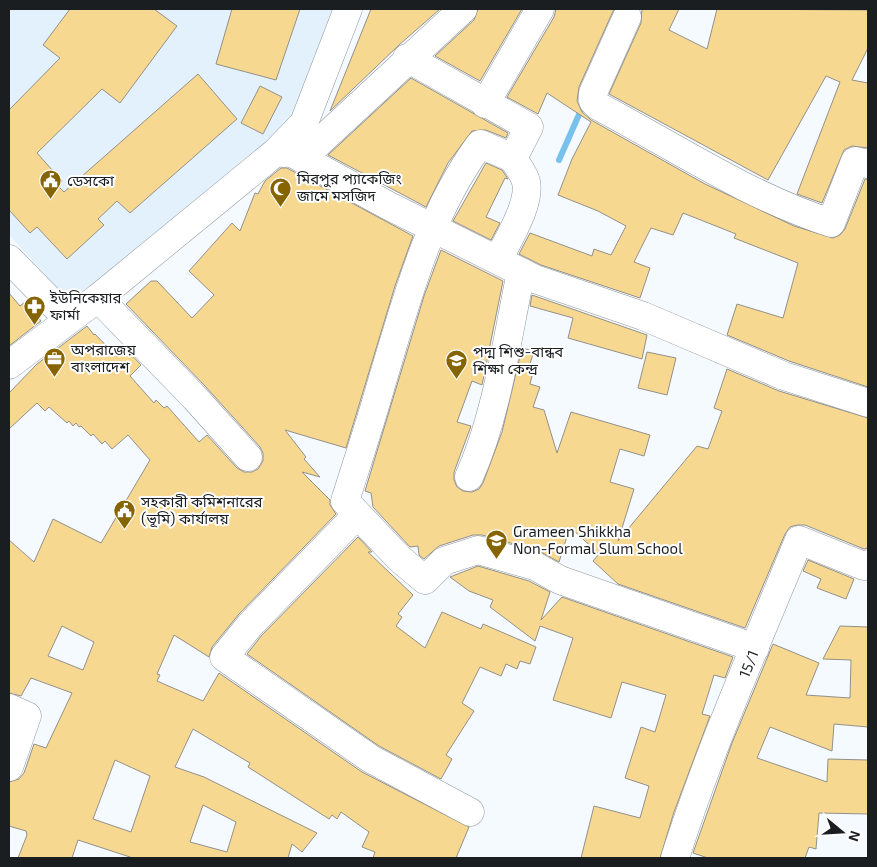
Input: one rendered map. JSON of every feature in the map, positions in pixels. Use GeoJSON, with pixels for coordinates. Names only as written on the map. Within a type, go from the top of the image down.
{"type":"FeatureCollection","features":[{"type":"Feature","properties":{"kind":"street"},"geometry":{"type":"LineString","coordinates":[[9,365],[284,153],[304,123],[348,9]]}},
{"type":"Feature","properties":{"kind":"street"},"geometry":{"type":"LineString","coordinates":[[284,153],[312,148],[407,58],[463,9]]}},
{"type":"Feature","properties":{"kind":"street"},"geometry":{"type":"LineString","coordinates":[[486,104],[540,9]]}},
{"type":"Feature","properties":{"kind":"street"},"geometry":{"type":"LineString","coordinates":[[627,17],[593,93],[593,101],[598,106],[756,193],[793,210],[832,223],[855,161],[868,164]]}},
{"type":"Feature","properties":{"kind":"street"},"geometry":{"type":"LineString","coordinates":[[407,58],[486,104],[529,126],[513,158]]}},
{"type":"Feature","properties":{"kind":"street"},"geometry":{"type":"LineString","coordinates":[[469,477],[476,462],[494,396],[509,266],[516,223],[526,195],[526,182],[513,158],[480,144],[462,168],[433,228],[402,313],[345,501],[400,559],[425,580],[444,561],[478,550],[535,566],[560,580],[755,648]]}},
{"type":"Feature","properties":{"kind":"street"},"geometry":{"type":"LineString","coordinates":[[284,153],[509,266],[643,316],[784,376],[868,403]]}},
{"type":"Feature","properties":{"kind":"street"},"geometry":{"type":"LineString","coordinates":[[9,259],[68,320]]}},
{"type":"Feature","properties":{"kind":"street"},"geometry":{"type":"LineString","coordinates":[[98,298],[195,398],[248,457]]}},
{"type":"Feature","properties":{"kind":"street"},"geometry":{"type":"LineString","coordinates":[[357,515],[250,625],[224,657],[372,759],[470,812]]}},
{"type":"Feature","properties":{"kind":"street","name":"15/1"},"geometry":{"type":"LineString","coordinates":[[675,858],[689,813],[799,540],[864,566],[868,564]]}},
{"type":"Feature","properties":{"kind":"street"},"geometry":{"type":"LineString","coordinates":[[9,708],[27,716],[9,767]]}},
{"type":"Feature","properties":{"kind":"shaded area"},"geometry":{"type":"Polygon","coordinates":[[[9,9],[343,9],[299,122],[74,306],[9,235],[9,9]]]}},
{"type":"Feature","properties":{"kind":"building"},"geometry":{"type":"Polygon","coordinates":[[[70,9],[154,9],[177,26],[120,103],[102,89],[37,153],[62,181],[58,186],[64,192],[198,74],[237,119],[130,213],[117,201],[98,219],[104,225],[67,259],[37,227],[30,233],[9,210],[9,110],[60,58],[43,45],[70,9]]]}},
{"type":"Feature","properties":{"kind":"building"},"geometry":{"type":"Polygon","coordinates":[[[232,9],[300,9],[276,80],[216,64],[232,9]]]}},
{"type":"Feature","properties":{"kind":"building"},"geometry":{"type":"Polygon","coordinates":[[[371,9],[440,9],[330,111],[371,9]]]}},
{"type":"Feature","properties":{"kind":"building"},"geometry":{"type":"Polygon","coordinates":[[[478,9],[522,9],[480,81],[435,56],[474,20],[478,9]]]}},
{"type":"Feature","properties":{"kind":"building"},"geometry":{"type":"Polygon","coordinates":[[[556,9],[614,9],[579,87],[577,101],[582,112],[591,120],[705,184],[794,226],[833,238],[840,235],[845,229],[865,179],[868,179],[868,387],[789,361],[727,335],[737,304],[783,318],[798,263],[734,238],[736,234],[683,213],[673,235],[651,228],[634,262],[650,268],[640,298],[541,265],[519,254],[530,233],[592,256],[594,249],[611,255],[626,226],[598,211],[558,195],[572,159],[591,122],[547,93],[538,114],[507,97],[554,17],[556,9]]]}},
{"type":"Feature","properties":{"kind":"building"},"geometry":{"type":"Polygon","coordinates":[[[642,9],[679,9],[669,30],[707,49],[717,9],[868,10],[868,48],[852,80],[868,83],[868,148],[852,146],[844,150],[822,203],[797,194],[840,82],[826,76],[768,180],[609,94],[641,23],[642,9]]]}},
{"type":"Feature","properties":{"kind":"building"},"geometry":{"type":"Polygon","coordinates":[[[411,78],[508,133],[506,138],[486,130],[472,131],[448,163],[426,207],[328,155],[411,78]]]}},
{"type":"Feature","properties":{"kind":"building"},"geometry":{"type":"Polygon","coordinates":[[[260,86],[282,97],[263,134],[241,123],[260,86]]]}},
{"type":"Feature","properties":{"kind":"building"},"geometry":{"type":"Polygon","coordinates":[[[486,163],[502,170],[508,179],[505,178],[486,217],[500,223],[491,240],[453,221],[486,163]]]}},
{"type":"Feature","properties":{"kind":"building"},"geometry":{"type":"Polygon","coordinates":[[[281,168],[287,168],[413,236],[395,286],[346,448],[285,430],[306,457],[304,459],[320,477],[302,472],[330,500],[330,505],[336,514],[239,614],[212,647],[209,657],[174,635],[157,674],[160,675],[157,681],[203,701],[219,673],[362,772],[469,827],[456,858],[373,858],[375,852],[362,847],[369,832],[341,812],[337,819],[332,815],[329,819],[248,767],[250,763],[193,729],[175,767],[204,777],[317,833],[302,852],[292,844],[288,858],[133,858],[78,840],[72,858],[18,858],[27,835],[26,831],[9,826],[9,782],[19,779],[24,773],[34,744],[46,748],[72,693],[31,678],[21,696],[9,693],[9,540],[34,562],[53,519],[101,543],[150,460],[128,435],[112,449],[105,441],[102,444],[93,434],[91,436],[81,426],[79,427],[76,423],[73,426],[69,421],[67,423],[49,407],[45,411],[37,403],[9,429],[9,393],[37,364],[87,326],[117,357],[126,349],[141,365],[130,376],[154,403],[156,400],[164,408],[167,406],[199,442],[207,435],[237,468],[244,472],[252,472],[258,469],[263,461],[263,453],[260,447],[206,387],[126,304],[151,281],[157,281],[192,318],[214,295],[189,271],[232,223],[240,231],[255,193],[258,194],[265,181],[281,168]],[[62,626],[48,656],[83,670],[94,642],[62,626]],[[115,760],[93,819],[131,832],[150,776],[115,760]],[[203,805],[190,842],[227,852],[236,822],[203,805]]]}},
{"type":"Feature","properties":{"kind":"building"},"geometry":{"type":"Polygon","coordinates":[[[441,250],[503,281],[482,385],[472,381],[457,422],[471,426],[454,472],[454,480],[457,487],[463,491],[472,492],[479,489],[483,483],[502,432],[522,348],[534,351],[528,370],[533,372],[530,384],[540,387],[533,407],[544,410],[557,453],[571,412],[650,435],[644,456],[620,449],[610,482],[634,489],[618,541],[697,446],[708,449],[722,411],[714,408],[727,369],[779,391],[868,418],[868,548],[864,549],[805,525],[790,527],[785,534],[745,628],[618,584],[593,561],[599,554],[570,527],[559,562],[539,551],[482,535],[473,535],[439,546],[424,559],[419,555],[418,546],[410,547],[373,507],[371,493],[365,491],[424,296],[441,250]]]}},
{"type":"Feature","properties":{"kind":"building"},"geometry":{"type":"Polygon","coordinates":[[[9,293],[20,306],[25,302],[41,321],[9,346],[9,293]]]}},
{"type":"Feature","properties":{"kind":"building"},"geometry":{"type":"Polygon","coordinates":[[[532,295],[647,335],[642,359],[568,338],[573,318],[530,306],[532,295]]]}},
{"type":"Feature","properties":{"kind":"building"},"geometry":{"type":"Polygon","coordinates":[[[647,352],[676,358],[667,395],[638,388],[647,352]]]}},
{"type":"Feature","properties":{"kind":"building"},"geometry":{"type":"Polygon","coordinates":[[[358,537],[372,552],[368,552],[413,595],[398,614],[402,617],[396,626],[425,648],[442,612],[481,629],[483,624],[536,647],[530,664],[520,661],[517,669],[506,664],[501,676],[480,667],[462,703],[474,711],[446,755],[452,759],[441,779],[379,746],[247,654],[262,635],[358,537]]]}},
{"type":"Feature","properties":{"kind":"building"},"geometry":{"type":"Polygon","coordinates":[[[808,560],[854,579],[846,599],[817,588],[821,579],[803,571],[808,560]]]}},
{"type":"Feature","properties":{"kind":"building"},"geometry":{"type":"Polygon","coordinates":[[[478,566],[529,581],[550,592],[541,620],[562,597],[733,657],[725,678],[714,675],[702,714],[710,716],[674,812],[660,858],[581,858],[594,806],[640,818],[649,786],[625,778],[641,727],[655,732],[666,695],[622,682],[611,718],[553,700],[573,638],[540,626],[535,641],[490,607],[493,600],[469,591],[450,577],[478,566]]]}},
{"type":"Feature","properties":{"kind":"building"},"geometry":{"type":"Polygon","coordinates":[[[840,626],[868,627],[868,727],[834,724],[832,751],[770,727],[757,758],[827,782],[828,759],[868,760],[868,814],[819,813],[816,849],[809,847],[805,858],[708,858],[693,853],[732,743],[773,644],[819,663],[806,695],[850,698],[851,660],[823,659],[840,626]]]}},
{"type":"Feature","properties":{"kind":"waterway"},"geometry":{"type":"LineString","coordinates":[[559,160],[585,101]]}},
{"type":"Feature","properties":{"kind":"place","name":"ডেসকো"},"geometry":{"type":"Point","coordinates":[51,200]}},
{"type":"Feature","properties":{"kind":"place","name":"মিরপুর প্যাকেজিং জামে মসজিদ"},"geometry":{"type":"Point","coordinates":[281,207]}},
{"type":"Feature","properties":{"kind":"place","name":"ইউনিকেয়ার ফার্মা"},"geometry":{"type":"Point","coordinates":[34,326]}},
{"type":"Feature","properties":{"kind":"place","name":"অপরাজেয় বাংলাদেশ"},"geometry":{"type":"Point","coordinates":[55,378]}},
{"type":"Feature","properties":{"kind":"place","name":"পদ্ম শিশু-বান্ধব শিক্ষা কেন্দ্র"},"geometry":{"type":"Point","coordinates":[457,380]}},
{"type":"Feature","properties":{"kind":"place","name":"সহকারী কমিশনারের (ভূমি) কার্যালয়"},"geometry":{"type":"Point","coordinates":[125,530]}},
{"type":"Feature","properties":{"kind":"place","name":"Grameen Shikkha Non-Formal Slum School"},"geometry":{"type":"Point","coordinates":[497,560]}}]}
